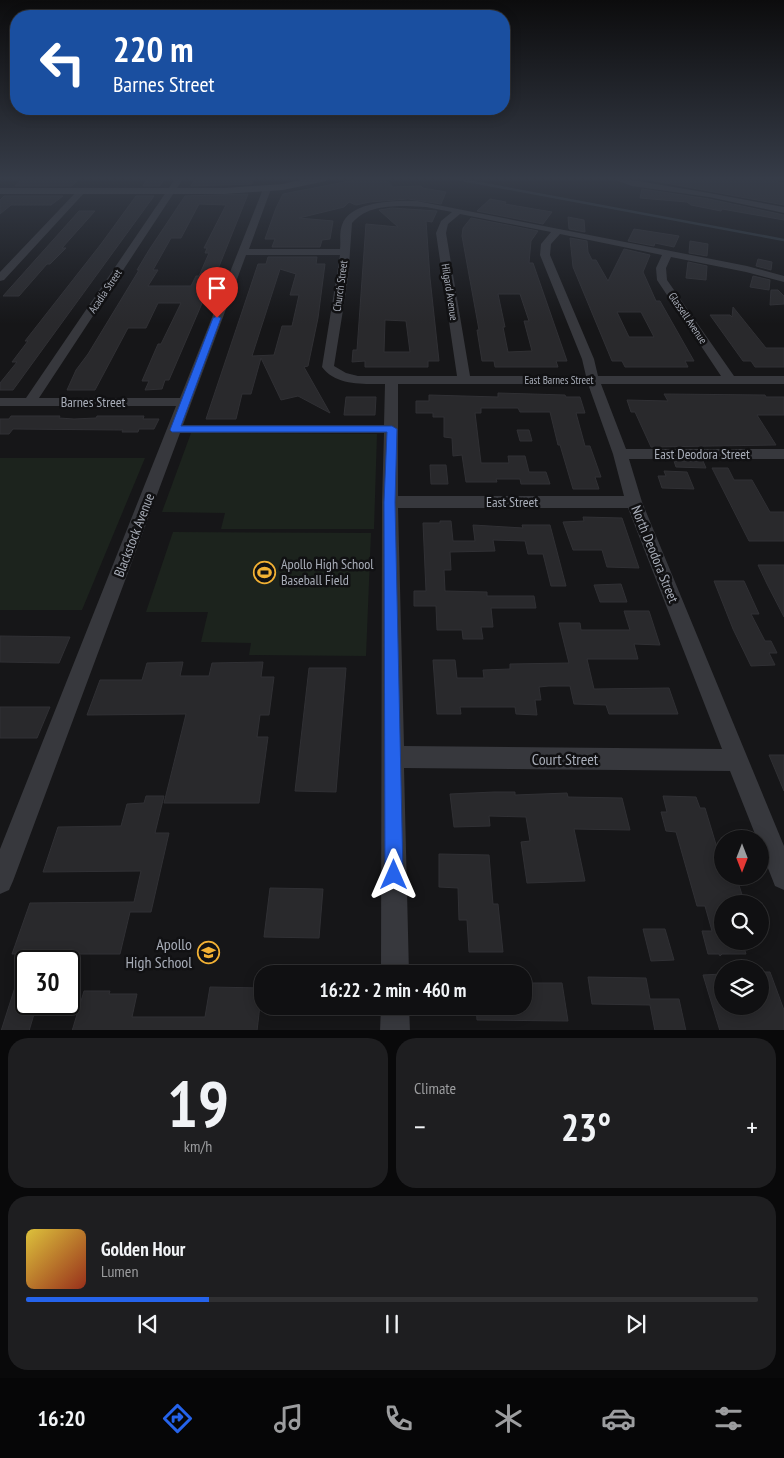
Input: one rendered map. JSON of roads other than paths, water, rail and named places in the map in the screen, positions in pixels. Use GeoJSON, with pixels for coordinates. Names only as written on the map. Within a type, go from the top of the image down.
{"type":"FeatureCollection","features":[{"type":"Feature","properties":{"kind":"street"},"geometry":{"type":"LineString","coordinates":[[0,278],[48,227]]}},
{"type":"Feature","properties":{"kind":"street","name":"Acadia Street"},"geometry":{"type":"LineString","coordinates":[[30,402],[147,227]]}},
{"type":"Feature","properties":{"kind":"street","name":"Blackstock Avenue"},"geometry":{"type":"LineString","coordinates":[[0,881],[175,430],[251,227]]}},
{"type":"Feature","properties":{"kind":"street","name":"Church Street"},"geometry":{"type":"LineString","coordinates":[[334,374],[328,367],[345,252],[346,227]]}},
{"type":"Feature","properties":{"kind":"street","name":"Hilgard Avenue"},"geometry":{"type":"LineString","coordinates":[[443,227],[441,233],[464,380]]}},
{"type":"Feature","properties":{"kind":"street"},"geometry":{"type":"LineString","coordinates":[[538,227],[668,253],[784,279]]}},
{"type":"Feature","properties":{"kind":"street","name":"North Deodora Street"},"geometry":{"type":"LineString","coordinates":[[557,231],[546,244],[545,255],[588,358],[593,380],[620,454],[634,502],[784,877]]}},
{"type":"Feature","properties":{"kind":"street"},"geometry":{"type":"LineString","coordinates":[[242,252],[345,252]]}},
{"type":"Feature","properties":{"kind":"street","name":"Glassell Avenue"},"geometry":{"type":"LineString","coordinates":[[668,253],[661,268],[662,280],[730,380]]}},
{"type":"Feature","properties":{"kind":"street","name":"East Barnes Street"},"geometry":{"type":"LineString","coordinates":[[334,374],[352,379],[392,380],[784,380]]}},
{"type":"Feature","properties":{"kind":"street"},"geometry":{"type":"LineString","coordinates":[[392,380],[390,502],[395,965]]}},
{"type":"Feature","properties":{"kind":"street","name":"Barnes Street"},"geometry":{"type":"LineString","coordinates":[[0,402],[185,402]]}},
{"type":"Feature","properties":{"kind":"street"},"geometry":{"type":"LineString","coordinates":[[175,430],[392,429]]}},
{"type":"Feature","properties":{"kind":"street","name":"East Deodora Street"},"geometry":{"type":"LineString","coordinates":[[620,454],[784,454]]}},
{"type":"Feature","properties":{"kind":"street","name":"East Street"},"geometry":{"type":"LineString","coordinates":[[390,502],[634,502]]}},
{"type":"Feature","properties":{"kind":"street","name":"Court Street"},"geometry":{"type":"LineString","coordinates":[[393,757],[736,760]]}},
{"type":"Feature","properties":{"kind":"street"},"geometry":{"type":"LineString","coordinates":[[395,1015],[395,1030]]}},
{"type":"Feature","properties":{"kind":"waterway"},"geometry":{"type":"LineString","coordinates":[[715,227],[784,240]]}},
{"type":"Feature","properties":{"kind":"place","name":"Apollo High School Baseball Field"},"geometry":{"type":"Point","coordinates":[265,572]}},
{"type":"Feature","properties":{"kind":"place","name":"Apollo High School"},"geometry":{"type":"Point","coordinates":[208,953]}}]}
